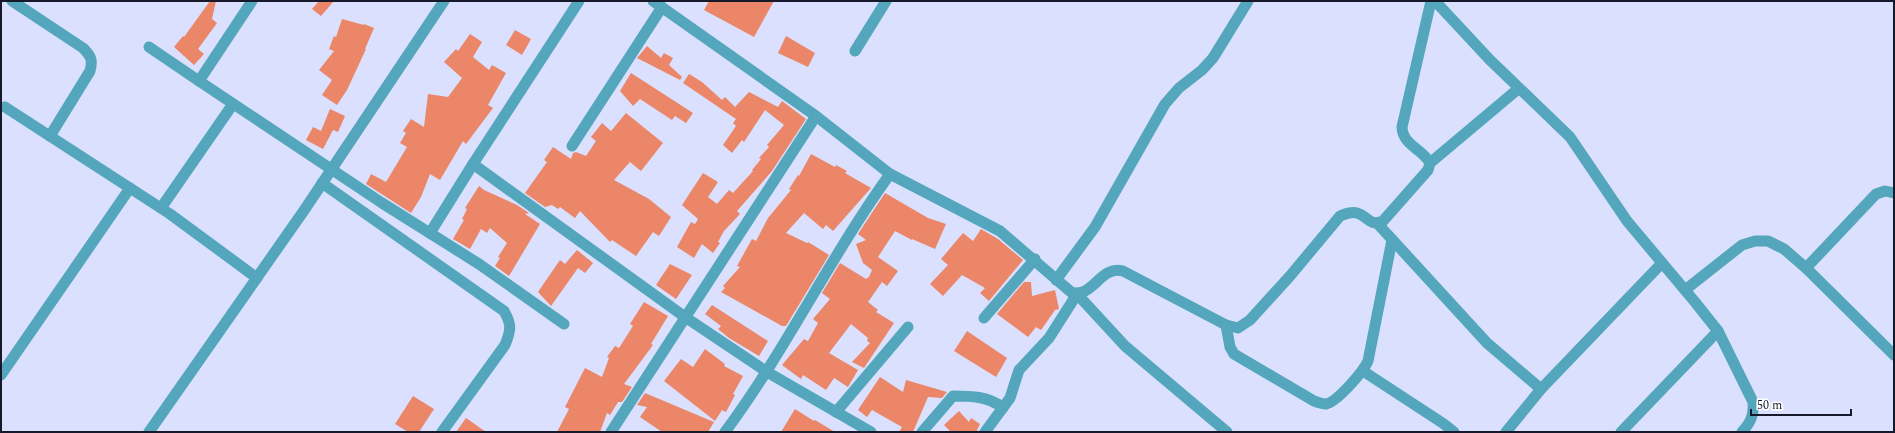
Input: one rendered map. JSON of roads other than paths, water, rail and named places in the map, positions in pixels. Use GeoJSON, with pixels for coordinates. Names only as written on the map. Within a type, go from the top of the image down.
{"type":"FeatureCollection","features":[{"type":"Feature","properties":{"kind":"street"},"geometry":{"type":"LineString","coordinates":[[12,1],[83,48],[90,55],[93,62],[90,71],[50,136]]}},
{"type":"Feature","properties":{"kind":"street"},"geometry":{"type":"LineString","coordinates":[[199,81],[252,1]]}},
{"type":"Feature","properties":{"kind":"street"},"geometry":{"type":"LineString","coordinates":[[150,432],[332,169],[444,1]]}},
{"type":"Feature","properties":{"kind":"street"},"geometry":{"type":"LineString","coordinates":[[430,233],[472,164],[579,1]]}},
{"type":"Feature","properties":{"kind":"street"},"geometry":{"type":"LineString","coordinates":[[855,51],[886,1]]}},
{"type":"Feature","properties":{"kind":"street"},"geometry":{"type":"LineString","coordinates":[[1056,280],[1095,227],[1165,104],[1179,88],[1202,70],[1213,58],[1248,1]]}},
{"type":"Feature","properties":{"kind":"street"},"geometry":{"type":"LineString","coordinates":[[1430,163],[1426,157],[1405,140],[1402,134],[1402,127],[1431,1]]}},
{"type":"Feature","properties":{"kind":"street"},"geometry":{"type":"LineString","coordinates":[[1435,1],[1518,89],[1570,137],[1627,221],[1718,331],[1753,402],[1754,413],[1750,424],[1742,432]]}},
{"type":"Feature","properties":{"kind":"street"},"geometry":{"type":"LineString","coordinates":[[572,146],[657,4],[816,116],[890,174],[1000,231],[1035,260],[1056,280],[1071,292],[1077,294],[1126,346],[1227,432]]}},
{"type":"Feature","properties":{"kind":"street"},"geometry":{"type":"LineString","coordinates":[[149,47],[233,104],[479,264],[564,324]]}},
{"type":"Feature","properties":{"kind":"street"},"geometry":{"type":"LineString","coordinates":[[1377,223],[1383,221],[1424,174],[1430,163],[1518,89]]}},
{"type":"Feature","properties":{"kind":"street"},"geometry":{"type":"LineString","coordinates":[[161,208],[233,104]]}},
{"type":"Feature","properties":{"kind":"street"},"geometry":{"type":"LineString","coordinates":[[5,106],[161,208],[257,278]]}},
{"type":"Feature","properties":{"kind":"street"},"geometry":{"type":"LineString","coordinates":[[611,432],[816,116]]}},
{"type":"Feature","properties":{"kind":"street"},"geometry":{"type":"LineString","coordinates":[[472,164],[685,317],[767,372],[871,432]]}},
{"type":"Feature","properties":{"kind":"street"},"geometry":{"type":"LineString","coordinates":[[725,432],[767,372],[808,300],[890,174]]}},
{"type":"Feature","properties":{"kind":"street"},"geometry":{"type":"LineString","coordinates":[[322,183],[504,310],[511,330],[505,345],[442,432]]}},
{"type":"Feature","properties":{"kind":"street"},"geometry":{"type":"LineString","coordinates":[[1,375],[130,188]]}},
{"type":"Feature","properties":{"kind":"street"},"geometry":{"type":"LineString","coordinates":[[1806,268],[1876,194],[1894,192]]}},
{"type":"Feature","properties":{"kind":"street"},"geometry":{"type":"LineString","coordinates":[[985,432],[1010,398],[1019,370],[1048,338],[1077,294],[1084,292],[1107,273],[1115,269],[1123,271],[1226,325],[1238,328],[1250,320],[1290,276],[1340,216],[1349,213],[1357,213],[1370,221],[1377,223],[1488,343],[1540,389]]}},
{"type":"Feature","properties":{"kind":"street"},"geometry":{"type":"LineString","coordinates":[[1226,325],[1230,347],[1234,354],[1314,401],[1324,404],[1332,402],[1363,371],[1368,361],[1392,240]]}},
{"type":"Feature","properties":{"kind":"street"},"geometry":{"type":"LineString","coordinates":[[1685,290],[1742,245],[1755,241],[1768,240],[1784,249],[1806,268],[1892,351]]}},
{"type":"Feature","properties":{"kind":"street"},"geometry":{"type":"LineString","coordinates":[[984,318],[1035,260]]}},
{"type":"Feature","properties":{"kind":"street"},"geometry":{"type":"LineString","coordinates":[[1506,432],[1540,389],[1662,263]]}},
{"type":"Feature","properties":{"kind":"street"},"geometry":{"type":"LineString","coordinates":[[836,412],[908,327]]}},
{"type":"Feature","properties":{"kind":"street"},"geometry":{"type":"LineString","coordinates":[[1621,432],[1718,331]]}},
{"type":"Feature","properties":{"kind":"street"},"geometry":{"type":"LineString","coordinates":[[1363,371],[1454,432]]}},
{"type":"Feature","properties":{"kind":"street"},"geometry":{"type":"LineString","coordinates":[[922,432],[953,396],[970,396],[996,402],[1003,408]]}}]}
